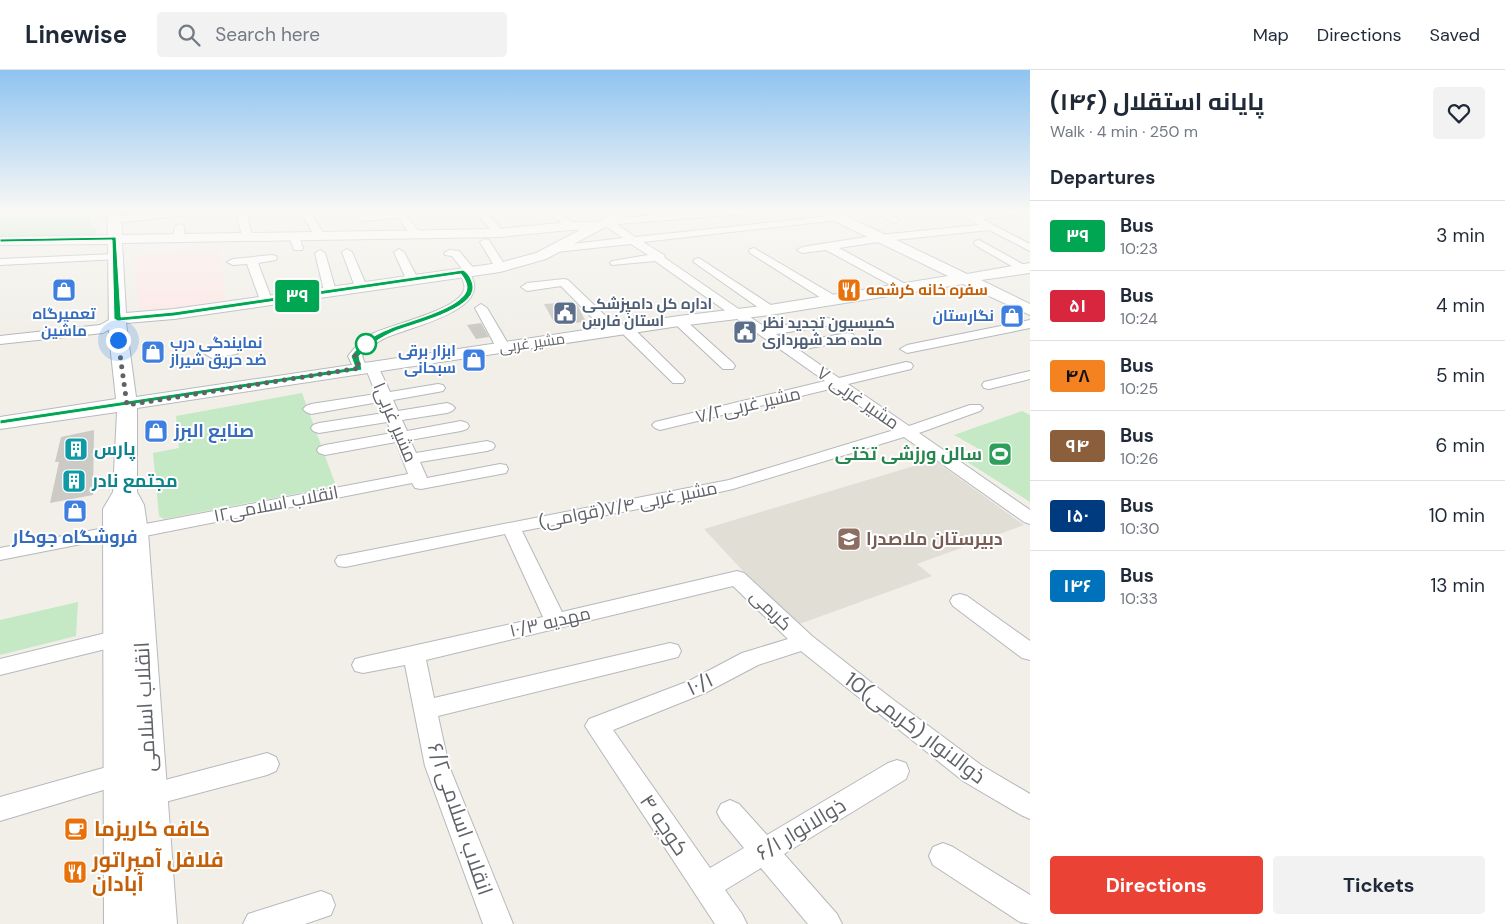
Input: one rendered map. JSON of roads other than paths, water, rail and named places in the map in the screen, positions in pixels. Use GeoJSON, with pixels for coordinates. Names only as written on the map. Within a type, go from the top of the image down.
{"type":"FeatureCollection","features":[{"type":"Feature","properties":{"kind":"main road","name":"انقلاب اسلامی"},"geometry":{"type":"LineString","coordinates":[[115,250],[118,340],[127,405],[125,492],[132,505],[125,532],[118,638],[124,924]]}},
{"type":"Feature","properties":{"kind":"main road"},"geometry":{"type":"LineString","coordinates":[[118,319],[174,314],[412,279],[467,275],[520,263],[554,250]]}},
{"type":"Feature","properties":{"kind":"main road"},"geometry":{"type":"LineString","coordinates":[[905,250],[1030,310]]}},
{"type":"Feature","properties":{"kind":"main road","name":"مشیر غربی"},"geometry":{"type":"LineString","coordinates":[[127,405],[362,364],[503,347],[736,312],[770,310],[1027,268]]}},
{"type":"Feature","properties":{"kind":"main road"},"geometry":{"type":"LineString","coordinates":[[996,274],[993,286],[1004,298]]}},
{"type":"Feature","properties":{"kind":"main road"},"geometry":{"type":"LineString","coordinates":[[118,340],[137,327],[174,314]]}},
{"type":"Feature","properties":{"kind":"main road"},"geometry":{"type":"LineString","coordinates":[[0,423],[127,405]]}},
{"type":"Feature","properties":{"kind":"main road","name":"انقلاب اسلامی"},"geometry":{"type":"LineString","coordinates":[[125,532],[150,794],[156,924]]}},
{"type":"Feature","properties":{"kind":"street"},"geometry":{"type":"LineString","coordinates":[[490,250],[500,267]]}},
{"type":"Feature","properties":{"kind":"street","name":"مشیر غربی ۷"},"geometry":{"type":"LineString","coordinates":[[648,250],[1030,518]]}},
{"type":"Feature","properties":{"kind":"street"},"geometry":{"type":"LineString","coordinates":[[834,250],[905,289]]}},
{"type":"Feature","properties":{"kind":"street"},"geometry":{"type":"LineString","coordinates":[[992,250],[1027,268]]}},
{"type":"Feature","properties":{"kind":"street"},"geometry":{"type":"LineString","coordinates":[[754,251],[833,300]]}},
{"type":"Feature","properties":{"kind":"street"},"geometry":{"type":"LineString","coordinates":[[347,252],[361,286]]}},
{"type":"Feature","properties":{"kind":"street"},"geometry":{"type":"LineString","coordinates":[[399,252],[412,279]]}},
{"type":"Feature","properties":{"kind":"street"},"geometry":{"type":"LineString","coordinates":[[362,364],[366,344],[377,336],[456,306],[468,295],[470,289],[467,275],[455,252],[449,253]]}},
{"type":"Feature","properties":{"kind":"street"},"geometry":{"type":"LineString","coordinates":[[320,253],[330,291]]}},
{"type":"Feature","properties":{"kind":"street"},"geometry":{"type":"LineString","coordinates":[[0,262],[115,256]]}},
{"type":"Feature","properties":{"kind":"street"},"geometry":{"type":"LineString","coordinates":[[616,263],[660,257]]}},
{"type":"Feature","properties":{"kind":"street"},"geometry":{"type":"LineString","coordinates":[[233,262],[272,258]]}},
{"type":"Feature","properties":{"kind":"street"},"geometry":{"type":"LineString","coordinates":[[251,260],[266,300]]}},
{"type":"Feature","properties":{"kind":"street"},"geometry":{"type":"LineString","coordinates":[[699,261],[770,310]]}},
{"type":"Feature","properties":{"kind":"street"},"geometry":{"type":"LineString","coordinates":[[527,287],[564,282],[678,380]]}},
{"type":"Feature","properties":{"kind":"street"},"geometry":{"type":"LineString","coordinates":[[445,310],[457,314],[482,306],[503,347]]}},
{"type":"Feature","properties":{"kind":"street"},"geometry":{"type":"LineString","coordinates":[[0,340],[103,329],[118,319]]}},
{"type":"Feature","properties":{"kind":"street"},"geometry":{"type":"LineString","coordinates":[[680,321],[728,366]]}},
{"type":"Feature","properties":{"kind":"street"},"geometry":{"type":"LineString","coordinates":[[763,332],[828,322]]}},
{"type":"Feature","properties":{"kind":"street"},"geometry":{"type":"LineString","coordinates":[[907,349],[1030,324]]}},
{"type":"Feature","properties":{"kind":"street"},"geometry":{"type":"LineString","coordinates":[[786,348],[848,337]]}},
{"type":"Feature","properties":{"kind":"street"},"geometry":{"type":"LineString","coordinates":[[212,354],[232,351]]}},
{"type":"Feature","properties":{"kind":"street","name":"مشیر غربی۱"},"geometry":{"type":"LineString","coordinates":[[362,364],[384,397],[418,477]]}},
{"type":"Feature","properties":{"kind":"street","name":"۷/۲مشیر غربی"},"geometry":{"type":"LineString","coordinates":[[660,425],[906,366]]}},
{"type":"Feature","properties":{"kind":"street"},"geometry":{"type":"LineString","coordinates":[[989,385],[1030,375]]}},
{"type":"Feature","properties":{"kind":"street"},"geometry":{"type":"LineString","coordinates":[[311,409],[438,388]]}},
{"type":"Feature","properties":{"kind":"street"},"geometry":{"type":"LineString","coordinates":[[319,428],[447,408]]}},
{"type":"Feature","properties":{"kind":"street","name":"(قوامی)مشیر غربی ۷/۴"},"geometry":{"type":"LineString","coordinates":[[345,561],[510,527],[665,499],[732,484],[906,432],[975,408]]}},
{"type":"Feature","properties":{"kind":"street"},"geometry":{"type":"LineString","coordinates":[[325,450],[461,426]]}},
{"type":"Feature","properties":{"kind":"street"},"geometry":{"type":"LineString","coordinates":[[410,459],[487,446]]}},
{"type":"Feature","properties":{"kind":"street"},"geometry":{"type":"LineString","coordinates":[[418,477],[421,484],[500,469]]}},
{"type":"Feature","properties":{"kind":"street","name":"انقلاب اسلامی۱۲"},"geometry":{"type":"LineString","coordinates":[[0,554],[418,477]]}},
{"type":"Feature","properties":{"kind":"street"},"geometry":{"type":"LineString","coordinates":[[510,527],[556,621]]}},
{"type":"Feature","properties":{"kind":"street","name":"مهدیه ۱۰/۳"},"geometry":{"type":"LineString","coordinates":[[363,665],[414,655],[737,578]]}},
{"type":"Feature","properties":{"kind":"street","name":"کریمی"},"geometry":{"type":"LineString","coordinates":[[737,578],[804,642]]}},
{"type":"Feature","properties":{"kind":"street"},"geometry":{"type":"LineString","coordinates":[[960,601],[1030,652]]}},
{"type":"Feature","properties":{"kind":"street"},"geometry":{"type":"LineString","coordinates":[[0,667],[118,638]]}},
{"type":"Feature","properties":{"kind":"street","name":"۱۰/۱"},"geometry":{"type":"LineString","coordinates":[[597,726],[697,687],[750,659],[804,642]]}},
{"type":"Feature","properties":{"kind":"street","name":"10ذوالانوار (کریمی)"},"geometry":{"type":"LineString","coordinates":[[804,642],[972,773],[1013,799],[1030,806]]}},
{"type":"Feature","properties":{"kind":"street"},"geometry":{"type":"LineString","coordinates":[[425,710],[670,651]]}},
{"type":"Feature","properties":{"kind":"street","name":"انقلاب اسلامی۶/۲"},"geometry":{"type":"LineString","coordinates":[[414,655],[437,766],[498,924]]}},
{"type":"Feature","properties":{"kind":"street","name":"کوچه ۴"},"geometry":{"type":"LineString","coordinates":[[597,726],[732,924]]}},
{"type":"Feature","properties":{"kind":"street"},"geometry":{"type":"LineString","coordinates":[[150,794],[267,764]]}},
{"type":"Feature","properties":{"kind":"street","name":"ذوالانوار ۶/۱"},"geometry":{"type":"LineString","coordinates":[[706,886],[897,771]]}},
{"type":"Feature","properties":{"kind":"street"},"geometry":{"type":"LineString","coordinates":[[0,809],[121,774]]}},
{"type":"Feature","properties":{"kind":"street"},"geometry":{"type":"LineString","coordinates":[[730,812],[827,924]]}},
{"type":"Feature","properties":{"kind":"street"},"geometry":{"type":"LineString","coordinates":[[943,856],[1030,912]]}},
{"type":"Feature","properties":{"kind":"street"},"geometry":{"type":"LineString","coordinates":[[258,924],[321,905]]}},
{"type":"Feature","properties":{"kind":"place","name":"تعمیرگاه ماشین"},"geometry":{"type":"Point","coordinates":[64,290]}},
{"type":"Feature","properties":{"kind":"place","name":"سفره خانه کرشمه"},"geometry":{"type":"Point","coordinates":[849,290]}},
{"type":"Feature","properties":{"kind":"place","name":"اداره کل دامپزشکی استان فارس"},"geometry":{"type":"Point","coordinates":[565,313]}},
{"type":"Feature","properties":{"kind":"place","name":"نگارستان"},"geometry":{"type":"Point","coordinates":[1012,316]}},
{"type":"Feature","properties":{"kind":"place","name":"کمیسیون تجدید نظر ماده صد شهرداری"},"geometry":{"type":"Point","coordinates":[745,332]}},
{"type":"Feature","properties":{"kind":"place","name":"نمایندگی درب ضد حریق شیراز"},"geometry":{"type":"Point","coordinates":[153,352]}},
{"type":"Feature","properties":{"kind":"place","name":"ابزار برقی سبحانی"},"geometry":{"type":"Point","coordinates":[474,360]}},
{"type":"Feature","properties":{"kind":"place","name":"صنایع البرز"},"geometry":{"type":"Point","coordinates":[156,431]}},
{"type":"Feature","properties":{"kind":"place","name":"پارس"},"geometry":{"type":"Point","coordinates":[76,449]}},
{"type":"Feature","properties":{"kind":"place","name":"سالن ورزشی تختی"},"geometry":{"type":"Point","coordinates":[1000,454]}},
{"type":"Feature","properties":{"kind":"place","name":"مجتمع نادر"},"geometry":{"type":"Point","coordinates":[74,481]}},
{"type":"Feature","properties":{"kind":"place","name":"فروشگاه جوکار"},"geometry":{"type":"Point","coordinates":[75,511]}},
{"type":"Feature","properties":{"kind":"place","name":"دبیرستان ملاصدرا"},"geometry":{"type":"Point","coordinates":[849,539]}},
{"type":"Feature","properties":{"kind":"place","name":"کافه کاریزما"},"geometry":{"type":"Point","coordinates":[76,829]}},
{"type":"Feature","properties":{"kind":"place","name":"فلافل آمپراتور آبادان"},"geometry":{"type":"Point","coordinates":[75,872]}}]}
